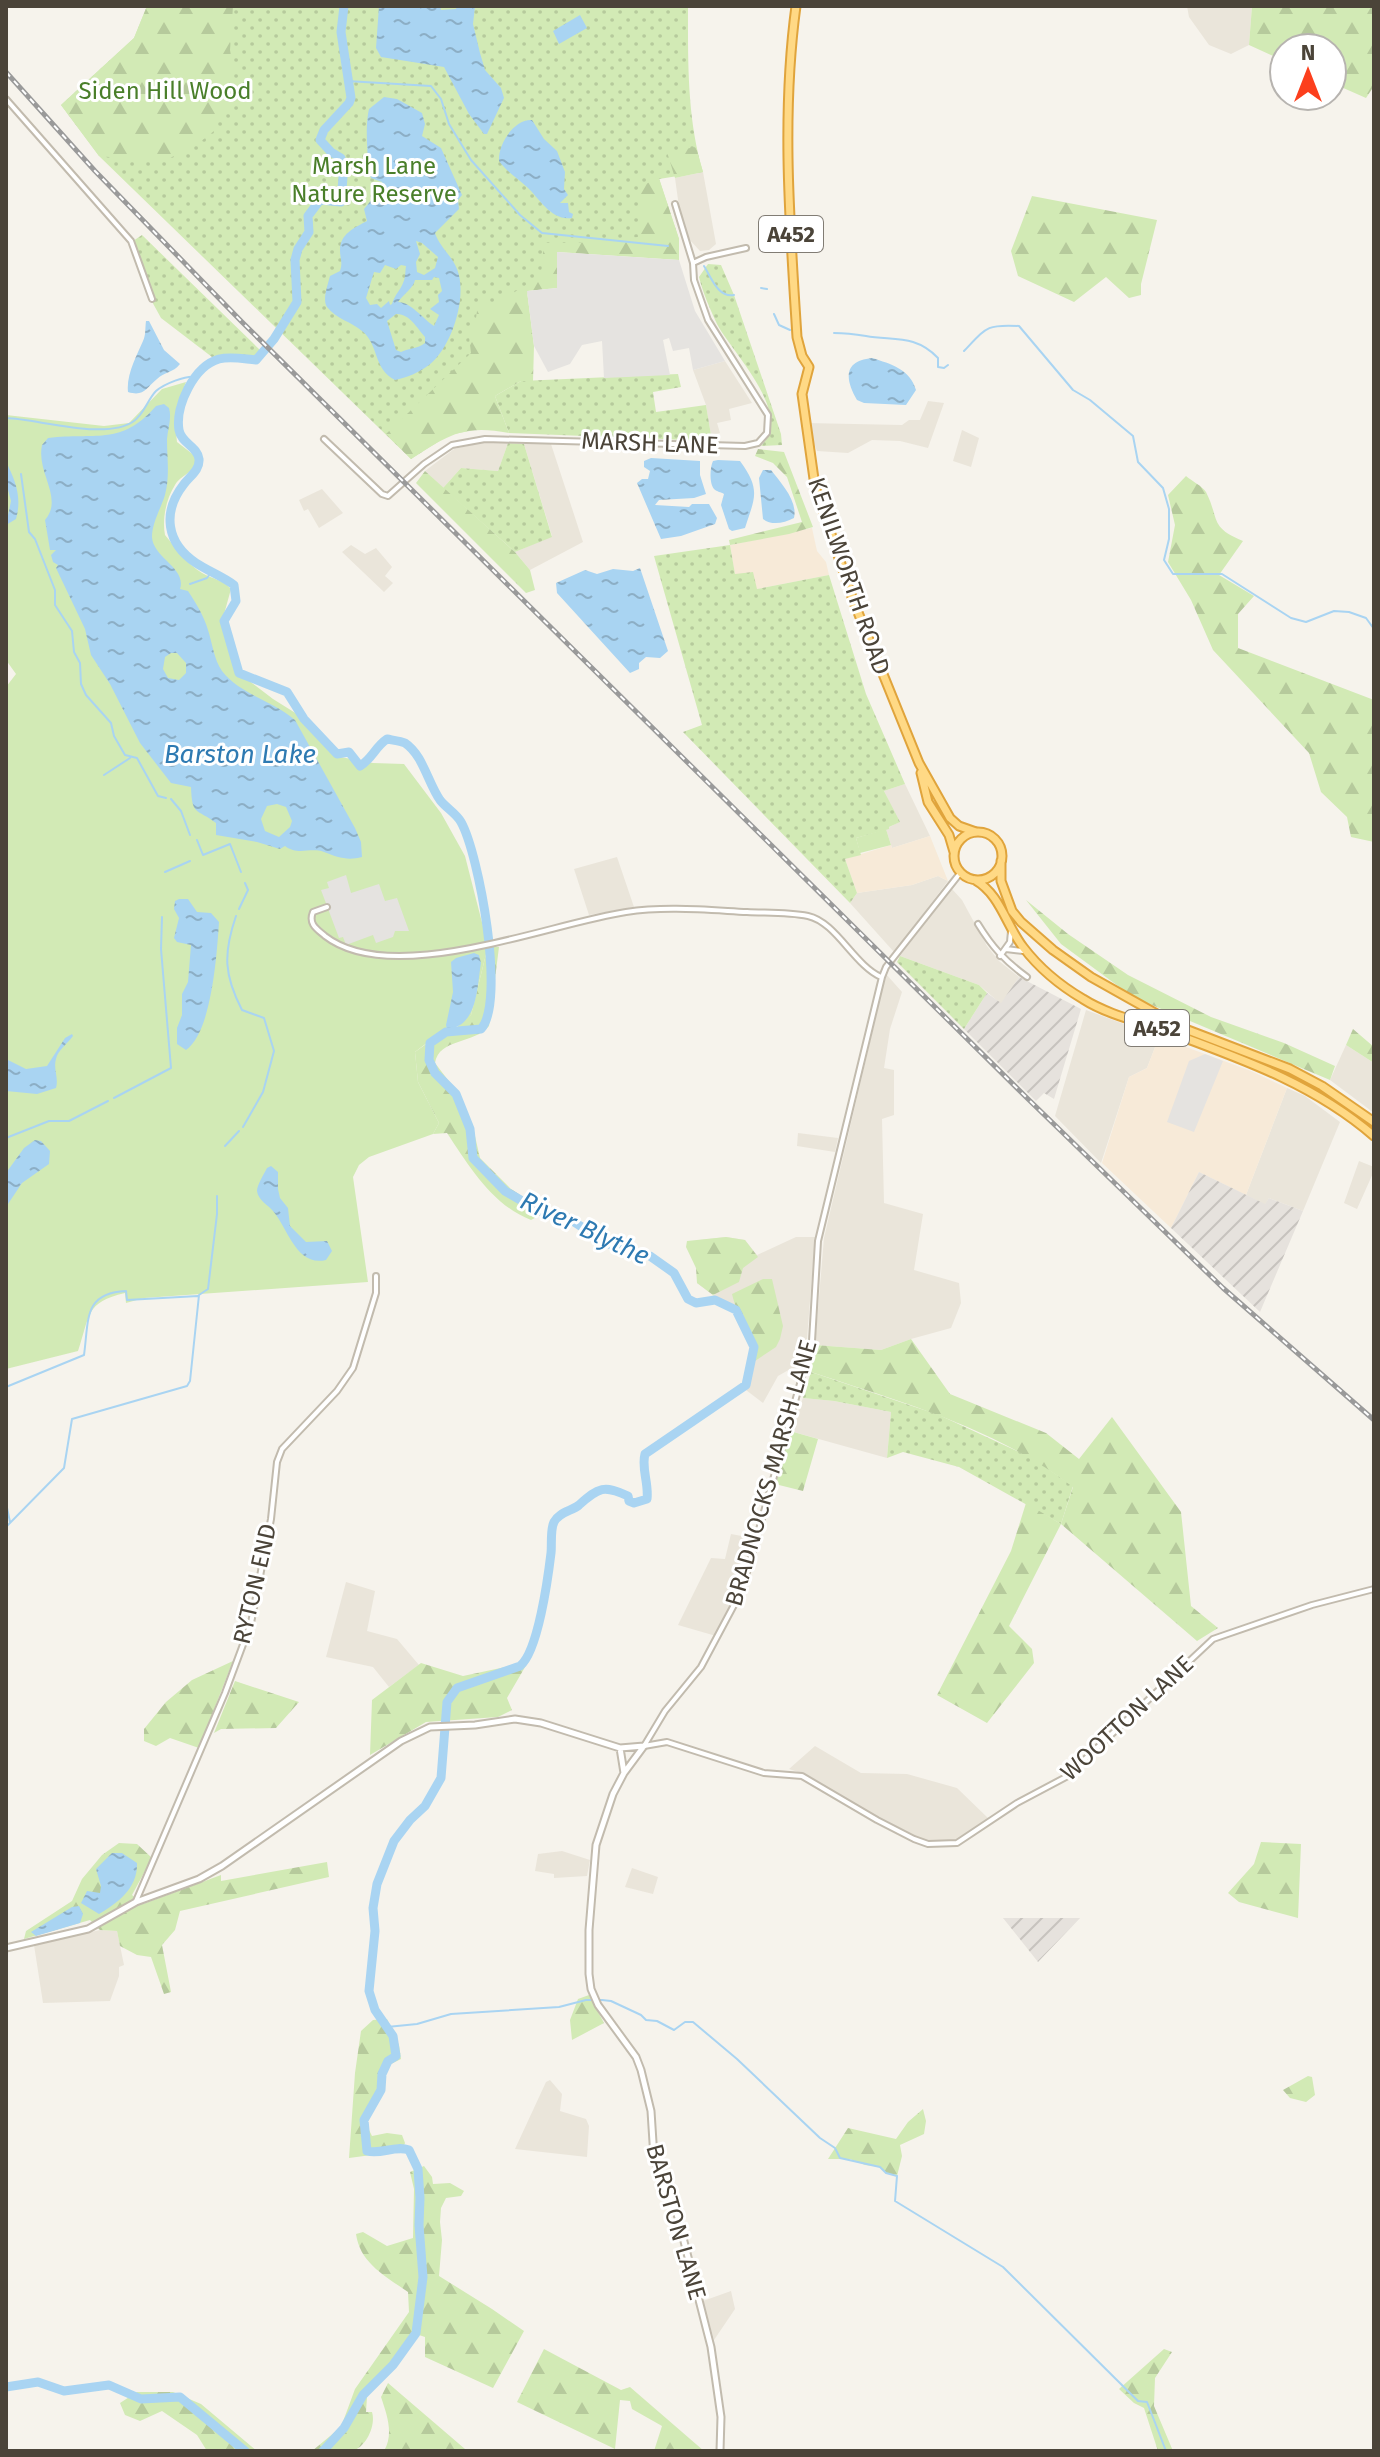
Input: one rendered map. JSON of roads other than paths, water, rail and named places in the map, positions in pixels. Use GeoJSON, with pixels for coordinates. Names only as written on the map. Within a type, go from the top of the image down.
{"type":"FeatureCollection","features":[{"type":"Feature","properties":{"kind":"highway","name":"KENILWORTH ROAD"},"geometry":{"type":"LineString","coordinates":[[796,6],[787,112],[788,183],[797,337],[809,370],[802,394],[815,486],[853,600],[919,763],[950,818],[959,826],[976,832]]}},
{"type":"Feature","properties":{"kind":"highway","name":"KENILWORTH ROAD"},"geometry":{"type":"LineString","coordinates":[[919,763],[928,802],[949,835],[954,852]]}},
{"type":"Feature","properties":{"kind":"highway"},"geometry":{"type":"LineString","coordinates":[[954,852],[962,838],[976,832]]}},
{"type":"Feature","properties":{"kind":"highway","name":"A452"},"geometry":{"type":"LineString","coordinates":[[976,832],[994,838],[999,845],[1001,881],[1012,911],[1053,950],[1091,977],[1180,1027],[1290,1069],[1353,1105],[1374,1122]]}},
{"type":"Feature","properties":{"kind":"highway","name":"A452"},"geometry":{"type":"LineString","coordinates":[[954,852],[956,866],[992,892],[1011,929],[1032,957],[1087,1002],[1286,1078],[1347,1113],[1374,1136]]}},
{"type":"Feature","properties":{"kind":"highway"},"geometry":{"type":"LineString","coordinates":[[975,880],[991,876],[1001,861]]}},
{"type":"Feature","properties":{"kind":"street"},"geometry":{"type":"LineString","coordinates":[[6,99],[131,241],[152,299]]}},
{"type":"Feature","properties":{"kind":"street"},"geometry":{"type":"LineString","coordinates":[[675,204],[693,263],[746,248]]}},
{"type":"Feature","properties":{"kind":"street","name":"MARSH LANE"},"geometry":{"type":"LineString","coordinates":[[324,439],[382,494],[388,496],[424,464],[452,445],[485,439],[745,446],[758,443],[767,433],[768,415],[708,320],[694,280],[693,263]]}},
{"type":"Feature","properties":{"kind":"street","name":"BRADNOCKS MARSH LANE"},"geometry":{"type":"LineString","coordinates":[[644,1746],[701,1667],[742,1590],[812,1341],[818,1241],[882,977],[886,967],[961,872]]}},
{"type":"Feature","properties":{"kind":"street"},"geometry":{"type":"LineString","coordinates":[[327,907],[313,912],[312,924],[342,948],[390,957],[469,947],[626,912],[803,915],[821,921],[869,969],[882,977]]}},
{"type":"Feature","properties":{"kind":"street"},"geometry":{"type":"LineString","coordinates":[[978,924],[1000,956],[1027,977]]}},
{"type":"Feature","properties":{"kind":"street"},"geometry":{"type":"LineString","coordinates":[[1000,956],[1010,942],[1011,929]]}},
{"type":"Feature","properties":{"kind":"street"},"geometry":{"type":"LineString","coordinates":[[1006,949],[1019,949],[1032,957]]}},
{"type":"Feature","properties":{"kind":"street","name":"RYTON END"},"geometry":{"type":"LineString","coordinates":[[136,1902],[225,1693],[251,1623],[271,1519],[277,1462],[282,1449],[337,1391],[353,1368],[376,1293],[376,1276]]}},
{"type":"Feature","properties":{"kind":"street","name":"WOOTTON LANE"},"geometry":{"type":"LineString","coordinates":[[653,1730],[667,1742],[764,1773],[802,1776],[914,1839],[928,1844],[957,1843],[1017,1803],[1066,1777],[1213,1639],[1312,1605],[1374,1589]]}},
{"type":"Feature","properties":{"kind":"street"},"geometry":{"type":"LineString","coordinates":[[6,1948],[88,1929],[136,1902],[199,1879],[401,1741],[430,1727],[507,1719],[531,1721],[620,1748],[644,1746]]}},
{"type":"Feature","properties":{"kind":"street","name":"WOOTTON LANE"},"geometry":{"type":"LineString","coordinates":[[644,1746],[667,1742]]}},
{"type":"Feature","properties":{"kind":"street","name":"BARSTON LANE"},"geometry":{"type":"LineString","coordinates":[[644,1746],[624,1773],[601,1828],[594,1858],[589,1953],[593,1996],[636,2057],[641,2070],[651,2111],[656,2165],[677,2214],[711,2347],[721,2417],[720,2451]]}},
{"type":"Feature","properties":{"kind":"street"},"geometry":{"type":"LineString","coordinates":[[620,1748],[624,1773]]}},
{"type":"Feature","properties":{"kind":"water"},"geometry":{"type":"Polygon","coordinates":[[[379,6],[440,6],[441,10],[475,6],[473,24],[485,70],[501,88],[504,98],[487,134],[469,114],[444,67],[381,57],[376,48],[379,6]]]}},
{"type":"Feature","properties":{"kind":"water"},"geometry":{"type":"Polygon","coordinates":[[[580,15],[587,28],[559,44],[553,31],[580,15]]]}},
{"type":"Feature","properties":{"kind":"water"},"geometry":{"type":"Polygon","coordinates":[[[384,97],[397,99],[422,113],[425,124],[422,136],[441,148],[462,195],[458,200],[459,209],[435,233],[455,264],[460,280],[459,306],[451,334],[429,365],[395,380],[383,370],[367,336],[331,311],[325,300],[330,276],[340,271],[342,240],[367,221],[364,209],[383,186],[382,182],[371,178],[367,134],[369,109],[384,97]],[[416,241],[420,254],[416,262],[417,272],[424,275],[435,268],[438,257],[416,241]],[[385,265],[380,273],[374,272],[366,298],[370,305],[377,304],[381,308],[389,301],[392,304],[404,281],[406,266],[396,269],[385,265]],[[439,278],[415,280],[398,302],[412,308],[434,326],[439,315],[430,309],[439,302],[438,295],[442,291],[439,278]],[[396,314],[387,321],[396,350],[401,352],[425,343],[425,337],[405,316],[396,314]]]}},
{"type":"Feature","properties":{"kind":"water"},"geometry":{"type":"Polygon","coordinates":[[[532,120],[544,139],[557,151],[565,172],[564,189],[568,195],[560,203],[568,203],[572,218],[552,213],[499,161],[501,147],[508,134],[519,124],[532,120]]]}},
{"type":"Feature","properties":{"kind":"water"},"geometry":{"type":"Polygon","coordinates":[[[146,321],[149,321],[164,350],[180,364],[144,391],[128,392],[132,365],[144,339],[146,321]]]}},
{"type":"Feature","properties":{"kind":"water"},"geometry":{"type":"Polygon","coordinates":[[[872,358],[899,368],[909,377],[916,390],[906,405],[857,400],[850,385],[849,372],[856,363],[872,358]]]}},
{"type":"Feature","properties":{"kind":"water","name":"Barston Lake"},"geometry":{"type":"Polygon","coordinates":[[[164,404],[169,408],[170,416],[167,481],[153,526],[154,544],[179,575],[180,589],[188,591],[200,610],[222,671],[238,686],[295,720],[355,828],[361,842],[362,857],[342,858],[285,846],[280,849],[216,835],[216,823],[194,807],[191,787],[171,783],[140,743],[110,684],[91,655],[85,629],[51,555],[56,550],[50,550],[45,520],[52,503],[41,455],[42,445],[48,438],[99,436],[122,431],[144,418],[156,406],[164,404]],[[177,653],[165,657],[163,669],[168,678],[179,680],[186,673],[186,663],[177,653]],[[277,804],[267,806],[261,819],[265,831],[279,837],[292,821],[286,807],[277,804]]]}},
{"type":"Feature","properties":{"kind":"water"},"geometry":{"type":"Polygon","coordinates":[[[651,458],[700,461],[700,475],[706,494],[694,498],[659,500],[655,505],[689,507],[692,504],[709,504],[717,518],[715,524],[681,536],[661,539],[637,483],[648,479],[650,471],[644,467],[644,461],[651,458]]]}},
{"type":"Feature","properties":{"kind":"water"},"geometry":{"type":"Polygon","coordinates":[[[713,461],[740,461],[751,479],[754,494],[745,528],[729,529],[721,505],[724,494],[712,486],[713,461]]]}},
{"type":"Feature","properties":{"kind":"water"},"geometry":{"type":"Polygon","coordinates":[[[6,462],[15,483],[18,504],[16,519],[6,525],[11,501],[6,482],[6,462]]]}},
{"type":"Feature","properties":{"kind":"water"},"geometry":{"type":"Polygon","coordinates":[[[763,470],[771,470],[788,492],[794,505],[794,518],[778,523],[763,519],[759,478],[763,470]]]}},
{"type":"Feature","properties":{"kind":"water"},"geometry":{"type":"Polygon","coordinates":[[[640,568],[668,651],[660,658],[646,657],[639,663],[639,669],[630,673],[557,593],[556,583],[585,570],[597,574],[613,569],[633,571],[640,568]]]}},
{"type":"Feature","properties":{"kind":"water"},"geometry":{"type":"Polygon","coordinates":[[[188,899],[197,912],[211,913],[219,922],[212,991],[202,1027],[186,1050],[177,1044],[177,1028],[182,1015],[182,994],[188,982],[191,945],[177,942],[174,938],[179,918],[174,909],[175,901],[188,899]]]}},
{"type":"Feature","properties":{"kind":"water"},"geometry":{"type":"Polygon","coordinates":[[[474,953],[479,955],[481,963],[474,1004],[465,1021],[447,1029],[453,992],[451,962],[474,953]]]}},
{"type":"Feature","properties":{"kind":"water"},"geometry":{"type":"Polygon","coordinates":[[[72,1034],[56,1059],[56,1088],[37,1094],[6,1091],[6,1059],[26,1069],[47,1066],[65,1038],[72,1034]]]}},
{"type":"Feature","properties":{"kind":"water"},"geometry":{"type":"Polygon","coordinates":[[[35,1140],[41,1141],[50,1151],[49,1164],[22,1183],[6,1207],[6,1173],[24,1148],[35,1140]]]}},
{"type":"Feature","properties":{"kind":"water"},"geometry":{"type":"Polygon","coordinates":[[[271,1166],[278,1172],[280,1198],[288,1208],[290,1226],[306,1242],[327,1241],[332,1251],[326,1260],[316,1261],[300,1252],[273,1211],[259,1197],[258,1186],[271,1166]]]}},
{"type":"Feature","properties":{"kind":"water"},"geometry":{"type":"Polygon","coordinates":[[[112,1853],[122,1853],[137,1863],[136,1872],[126,1894],[99,1914],[81,1903],[87,1891],[100,1893],[96,1869],[112,1853]]]}},
{"type":"Feature","properties":{"kind":"water"},"geometry":{"type":"Polygon","coordinates":[[[79,1906],[83,1914],[80,1923],[36,1936],[31,1932],[72,1907],[79,1906]]]}},
{"type":"Feature","properties":{"kind":"waterway","name":"River Blythe"},"geometry":{"type":"LineString","coordinates":[[323,2451],[344,2428],[363,2395],[393,2365],[416,2333],[423,2277],[418,2169],[409,2150],[367,2151],[364,2120],[381,2090],[382,2074],[388,2061],[396,2056],[393,2036],[375,2010],[369,1991],[375,1931],[373,1908],[377,1884],[394,1841],[425,1806],[441,1778],[447,1702],[457,1688],[520,1666],[526,1658],[541,1614],[556,1519],[602,1490],[620,1492],[634,1503],[647,1499],[645,1454],[746,1385],[754,1347],[736,1310],[715,1300],[696,1303],[688,1299],[674,1273],[650,1256],[608,1244],[568,1218],[544,1213],[529,1205],[505,1191],[473,1158],[470,1129],[456,1094],[435,1073],[429,1060],[430,1043],[446,1032],[481,1029],[488,1014],[491,990],[487,927],[475,864],[461,822],[440,800],[416,755],[405,743],[387,739],[360,766],[349,752],[337,754],[304,719],[287,692],[239,673],[224,621],[236,601],[234,585],[196,563],[173,537],[170,526],[172,505],[199,463],[198,455],[179,430],[180,410],[188,388],[210,363],[228,358],[256,360],[274,339],[297,302],[295,260],[309,232],[308,216],[320,200],[341,202],[341,158],[320,140],[324,130],[351,98],[341,32],[344,6]]}},
{"type":"Feature","properties":{"kind":"waterway"},"geometry":{"type":"LineString","coordinates":[[347,81],[431,86],[441,99],[449,124],[471,160],[520,215],[542,233],[668,246]]}},
{"type":"Feature","properties":{"kind":"waterway"},"geometry":{"type":"LineString","coordinates":[[704,266],[719,290],[734,295]]}},
{"type":"Feature","properties":{"kind":"waterway"},"geometry":{"type":"LineString","coordinates":[[761,288],[767,289]]}},
{"type":"Feature","properties":{"kind":"waterway"},"geometry":{"type":"LineString","coordinates":[[774,314],[779,325],[790,330]]}},
{"type":"Feature","properties":{"kind":"waterway"},"geometry":{"type":"LineString","coordinates":[[964,351],[987,329],[1019,326],[1073,390],[1090,400],[1133,436],[1138,462],[1163,488],[1169,509],[1169,539],[1164,560],[1173,574],[1222,574],[1291,618],[1306,622],[1334,611],[1349,612],[1366,618],[1374,629]]}},
{"type":"Feature","properties":{"kind":"waterway"},"geometry":{"type":"LineString","coordinates":[[834,333],[912,342],[938,358],[938,367],[948,365]]}},
{"type":"Feature","properties":{"kind":"waterway"},"geometry":{"type":"LineString","coordinates":[[6,418],[90,429],[122,427],[137,418],[160,388],[181,379],[196,377]]}},
{"type":"Feature","properties":{"kind":"waterway"},"geometry":{"type":"LineString","coordinates":[[21,474],[29,532],[35,539],[55,590],[55,605],[72,631],[74,652],[80,663],[81,684],[86,695],[111,723],[114,736],[125,755],[137,758],[158,796],[166,798]]}},
{"type":"Feature","properties":{"kind":"waterway"},"geometry":{"type":"LineString","coordinates":[[190,584],[207,578],[212,571]]}},
{"type":"Feature","properties":{"kind":"waterway"},"geometry":{"type":"LineString","coordinates":[[104,775],[130,758]]}},
{"type":"Feature","properties":{"kind":"waterway"},"geometry":{"type":"LineString","coordinates":[[171,799],[181,811],[190,835]]}},
{"type":"Feature","properties":{"kind":"waterway"},"geometry":{"type":"LineString","coordinates":[[197,840],[203,855],[230,844],[241,872]]}},
{"type":"Feature","properties":{"kind":"waterway"},"geometry":{"type":"LineString","coordinates":[[165,872],[190,861]]}},
{"type":"Feature","properties":{"kind":"waterway"},"geometry":{"type":"LineString","coordinates":[[239,909],[248,890],[245,883]]}},
{"type":"Feature","properties":{"kind":"waterway"},"geometry":{"type":"LineString","coordinates":[[236,916],[227,953],[232,986],[242,1010],[264,1018],[274,1051],[263,1092],[243,1127]]}},
{"type":"Feature","properties":{"kind":"waterway"},"geometry":{"type":"LineString","coordinates":[[114,1098],[171,1068],[161,949],[162,917]]}},
{"type":"Feature","properties":{"kind":"waterway"},"geometry":{"type":"LineString","coordinates":[[6,1138],[49,1121],[69,1121],[108,1101]]}},
{"type":"Feature","properties":{"kind":"waterway"},"geometry":{"type":"LineString","coordinates":[[225,1146],[239,1131]]}},
{"type":"Feature","properties":{"kind":"waterway"},"geometry":{"type":"LineString","coordinates":[[6,1527],[64,1468],[72,1419],[187,1386],[199,1295],[208,1289],[217,1196]]}},
{"type":"Feature","properties":{"kind":"waterway"},"geometry":{"type":"LineString","coordinates":[[6,1387],[84,1355],[88,1320],[95,1303],[102,1297],[126,1291],[127,1300],[198,1296]]}},
{"type":"Feature","properties":{"kind":"waterway"},"geometry":{"type":"LineString","coordinates":[[6,1503],[10,1522]]}},
{"type":"Feature","properties":{"kind":"waterway"},"geometry":{"type":"LineString","coordinates":[[387,2027],[417,2024],[451,2014],[559,2007],[586,2000],[611,2001],[646,2020],[657,2021],[674,2030],[685,2022],[693,2022],[820,2138],[835,2148],[840,2158],[880,2167],[886,2173],[897,2176],[895,2201],[1003,2267],[1138,2401],[1147,2402],[1166,2451]]}},
{"type":"Feature","properties":{"kind":"waterway","name":"River Blythe"},"geometry":{"type":"LineString","coordinates":[[6,2387],[38,2382],[64,2391],[109,2385],[141,2399],[180,2397],[245,2451]]}},
{"type":"Feature","properties":{"kind":"railway"},"geometry":{"type":"LineString","coordinates":[[6,72],[95,171],[242,322],[1028,1099],[1223,1288],[1374,1420]]}},
{"type":"Feature","properties":{"kind":"park label","name":"Siden Hill Wood"},"geometry":{"type":"Point","coordinates":[165,91]}},
{"type":"Feature","properties":{"kind":"park label","name":"Marsh Lane Nature Reserve"},"geometry":{"type":"Point","coordinates":[374,180]}}]}
